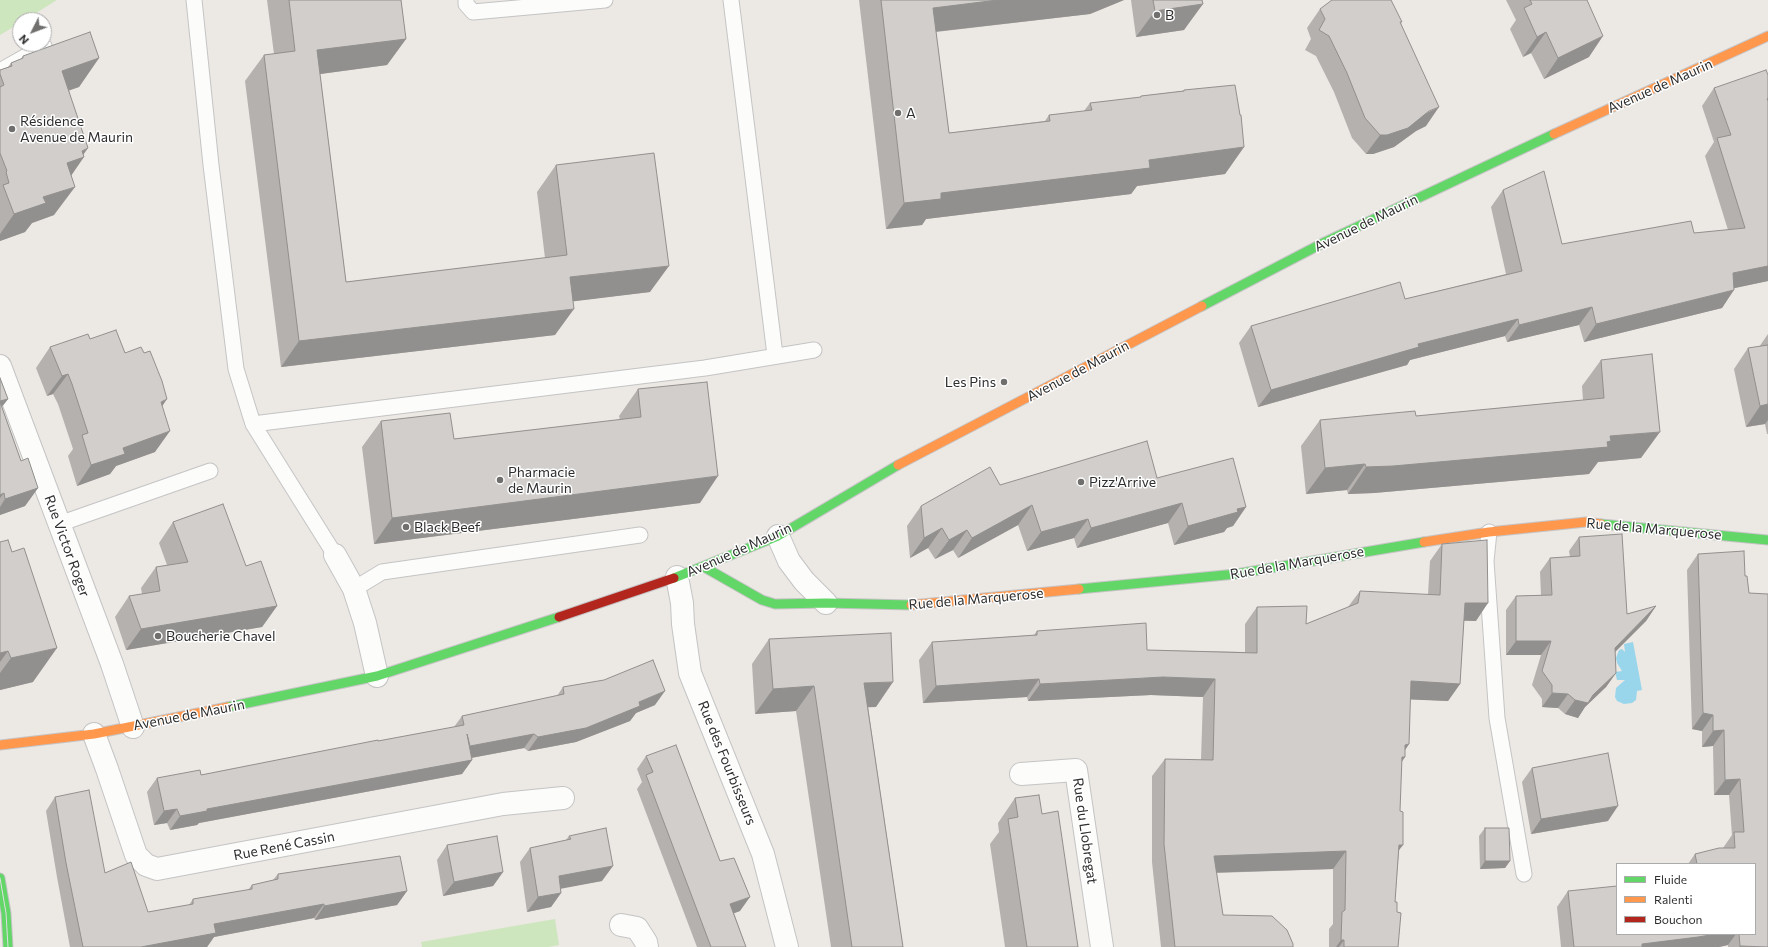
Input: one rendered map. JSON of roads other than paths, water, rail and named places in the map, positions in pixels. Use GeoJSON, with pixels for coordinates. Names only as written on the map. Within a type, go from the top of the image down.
{"type":"FeatureCollection","features":[{"type":"Feature","properties":{"kind":"street","name":"Avenue de Maurin"},"geometry":{"type":"LineString","coordinates":[[0,745],[94,734],[133,727],[377,676],[626,595],[704,567],[778,536],[883,473],[1324,242],[1504,157],[1712,63],[1768,36]]}},
{"type":"Feature","properties":{"kind":"street","name":"Rue Victor Roger"},"geometry":{"type":"LineString","coordinates":[[0,366],[112,664],[133,727]]}},
{"type":"Feature","properties":{"kind":"street","name":"Rue de la Marquerose"},"geometry":{"type":"LineString","coordinates":[[704,567],[762,600],[775,604],[826,603],[902,606],[1236,574],[1489,532],[1586,522],[1768,540]]}},
{"type":"Feature","properties":{"kind":"street"},"geometry":{"type":"LineString","coordinates":[[778,536],[789,561],[804,581],[826,603]]}},
{"type":"Feature","properties":{"kind":"street"},"geometry":{"type":"LineString","coordinates":[[335,555],[354,589],[365,623],[377,676]]}},
{"type":"Feature","properties":{"kind":"street","name":"Rue des Fourbisseurs"},"geometry":{"type":"LineString","coordinates":[[677,577],[682,603],[683,624],[690,672],[763,854],[787,947]]}},
{"type":"Feature","properties":{"kind":"street","name":"Rue René Cassin"},"geometry":{"type":"LineString","coordinates":[[94,734],[136,855],[146,866],[157,869],[503,804],[563,798]]}},
{"type":"Feature","properties":{"kind":"street","name":"Rue du Llobregat"},"geometry":{"type":"LineString","coordinates":[[1021,774],[1076,770],[1102,947]]}},
{"type":"Feature","properties":{"kind":"street"},"geometry":{"type":"LineString","coordinates":[[0,878],[6,913],[8,947]]}},
{"type":"Feature","properties":{"kind":"street"},"geometry":{"type":"LineString","coordinates":[[621,925],[637,928],[646,942],[647,947]]}},
{"type":"Feature","properties":{"kind":"lane"},"geometry":{"type":"LineString","coordinates":[[194,0],[211,165],[236,369],[253,424],[335,555]]}},
{"type":"Feature","properties":{"kind":"lane"},"geometry":{"type":"LineString","coordinates":[[466,0],[466,4],[473,12],[605,0]]}},
{"type":"Feature","properties":{"kind":"lane"},"geometry":{"type":"LineString","coordinates":[[731,0],[775,355]]}},
{"type":"Feature","properties":{"kind":"lane"},"geometry":{"type":"LineString","coordinates":[[0,71],[33,52]]}},
{"type":"Feature","properties":{"kind":"lane"},"geometry":{"type":"LineString","coordinates":[[253,424],[705,368],[775,355],[814,350]]}},
{"type":"Feature","properties":{"kind":"lane"},"geometry":{"type":"LineString","coordinates":[[59,524],[210,471]]}},
{"type":"Feature","properties":{"kind":"lane"},"geometry":{"type":"LineString","coordinates":[[1489,532],[1486,561],[1497,718],[1524,874]]}},
{"type":"Feature","properties":{"kind":"lane"},"geometry":{"type":"LineString","coordinates":[[354,589],[382,572],[640,535]]}},
{"type":"Feature","properties":{"kind":"water"},"geometry":{"type":"Polygon","coordinates":[[[1633,642],[1642,690],[1637,691],[1636,700],[1632,703],[1624,704],[1617,701],[1615,697],[1616,688],[1625,680],[1617,680],[1615,672],[1622,671],[1616,658],[1619,650],[1622,649],[1625,652],[1624,644],[1633,642]]]}},
{"type":"Feature","properties":{"kind":"tram line"},"geometry":{"type":"LineString","coordinates":[[0,878],[6,913],[8,947]]}},
{"type":"Feature","properties":{"kind":"place","name":"B"},"geometry":{"type":"Point","coordinates":[1157,15]}},
{"type":"Feature","properties":{"kind":"place","name":"A"},"geometry":{"type":"Point","coordinates":[898,113]}},
{"type":"Feature","properties":{"kind":"place","name":"Résidence Avenue de Maurin"},"geometry":{"type":"Point","coordinates":[12,129]}},
{"type":"Feature","properties":{"kind":"place","name":"Les Pins"},"geometry":{"type":"Point","coordinates":[1004,382]}},
{"type":"Feature","properties":{"kind":"place","name":"Pharmacie de Maurin"},"geometry":{"type":"Point","coordinates":[500,480]}},
{"type":"Feature","properties":{"kind":"place","name":"Pizz'Arrive"},"geometry":{"type":"Point","coordinates":[1081,482]}},
{"type":"Feature","properties":{"kind":"place","name":"Black Beef"},"geometry":{"type":"Point","coordinates":[406,527]}},
{"type":"Feature","properties":{"kind":"place","name":"Boucherie Chavel"},"geometry":{"type":"Point","coordinates":[158,636]}}]}
